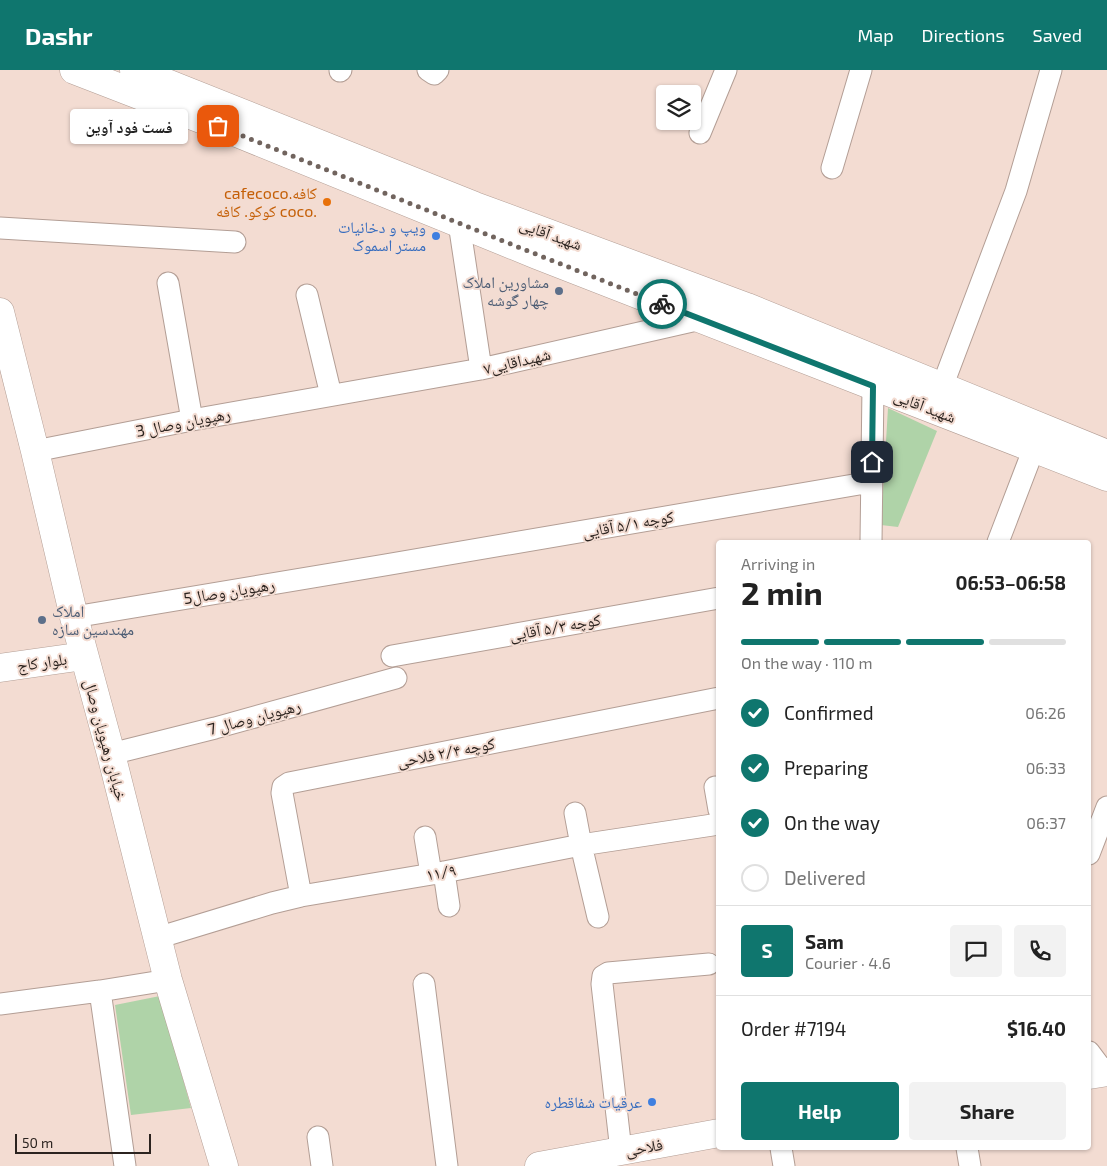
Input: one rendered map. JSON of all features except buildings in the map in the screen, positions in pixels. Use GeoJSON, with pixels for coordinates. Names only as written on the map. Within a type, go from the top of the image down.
{"type":"FeatureCollection","features":[{"type":"Feature","properties":{"kind":"main road","name":"شهید آقایی"},"geometry":{"type":"LineString","coordinates":[[74,70],[236,133],[315,153],[475,206],[747,307],[1107,454]]}},
{"type":"Feature","properties":{"kind":"main road","name":"شهید آقایی"},"geometry":{"type":"LineString","coordinates":[[134,70],[315,153],[459,223],[1107,477]]}},
{"type":"Feature","properties":{"kind":"main road","name":"خیابان رهپویان وصال"},"geometry":{"type":"LineString","coordinates":[[0,312],[74,617],[168,980],[224,1166]]}},
{"type":"Feature","properties":{"kind":"main road","name":"بلوار کاج"},"geometry":{"type":"LineString","coordinates":[[0,668],[84,656]]}},
{"type":"Feature","properties":{"kind":"main road","name":"فلاحی"},"geometry":{"type":"LineString","coordinates":[[539,1166],[583,1162],[621,1151],[716,1134]]}},
{"type":"Feature","properties":{"kind":"street"},"geometry":{"type":"LineString","coordinates":[[428,70],[434,74],[438,70]]}},
{"type":"Feature","properties":{"kind":"street"},"geometry":{"type":"LineString","coordinates":[[700,132],[726,70]]}},
{"type":"Feature","properties":{"kind":"street"},"geometry":{"type":"LineString","coordinates":[[832,168],[861,70]]}},
{"type":"Feature","properties":{"kind":"street"},"geometry":{"type":"LineString","coordinates":[[942,387],[1016,191],[1051,70]]}},
{"type":"Feature","properties":{"kind":"street"},"geometry":{"type":"LineString","coordinates":[[459,223],[481,369]]}},
{"type":"Feature","properties":{"kind":"street"},"geometry":{"type":"LineString","coordinates":[[0,228],[235,242]]}},
{"type":"Feature","properties":{"kind":"street"},"geometry":{"type":"LineString","coordinates":[[168,283],[192,420]]}},
{"type":"Feature","properties":{"kind":"street"},"geometry":{"type":"LineString","coordinates":[[307,294],[332,395]]}},
{"type":"Feature","properties":{"kind":"street","name":"شهیداقایی۷"},"geometry":{"type":"LineString","coordinates":[[332,395],[481,369],[701,319]]}},
{"type":"Feature","properties":{"kind":"street"},"geometry":{"type":"LineString","coordinates":[[871,540],[873,386]]}},
{"type":"Feature","properties":{"kind":"street","name":"3 رهپویان وصال"},"geometry":{"type":"LineString","coordinates":[[35,451],[332,395]]}},
{"type":"Feature","properties":{"kind":"street"},"geometry":{"type":"LineString","coordinates":[[999,540],[1034,448]]}},
{"type":"Feature","properties":{"kind":"street","name":"کوچه ۵/۱ آقایی"},"geometry":{"type":"LineString","coordinates":[[385,565],[871,482]]}},
{"type":"Feature","properties":{"kind":"street","name":"رهپویان وصال5"},"geometry":{"type":"LineString","coordinates":[[74,617],[385,565]]}},
{"type":"Feature","properties":{"kind":"street","name":"کوچه ۵/۳ آقایی"},"geometry":{"type":"LineString","coordinates":[[392,656],[716,599]]}},
{"type":"Feature","properties":{"kind":"street","name":"7 رهپویان وصال"},"geometry":{"type":"LineString","coordinates":[[111,754],[215,728],[396,678]]}},
{"type":"Feature","properties":{"kind":"street","name":"کوچه ۲/۴ فلاحی"},"geometry":{"type":"LineString","coordinates":[[301,896],[282,793],[282,787],[289,783],[716,699]]}},
{"type":"Feature","properties":{"kind":"street"},"geometry":{"type":"LineString","coordinates":[[715,787],[716,793]]}},
{"type":"Feature","properties":{"kind":"street"},"geometry":{"type":"LineString","coordinates":[[1091,849],[1107,807]]}},
{"type":"Feature","properties":{"kind":"street"},"geometry":{"type":"LineString","coordinates":[[575,813],[598,917]]}},
{"type":"Feature","properties":{"kind":"street","name":"۱۱/۹"},"geometry":{"type":"LineString","coordinates":[[157,938],[301,896],[437,873],[581,845],[716,824]]}},
{"type":"Feature","properties":{"kind":"street"},"geometry":{"type":"LineString","coordinates":[[425,837],[449,906]]}},
{"type":"Feature","properties":{"kind":"street"},"geometry":{"type":"LineString","coordinates":[[621,1151],[602,976],[608,973],[709,964]]}},
{"type":"Feature","properties":{"kind":"street"},"geometry":{"type":"LineString","coordinates":[[0,1004],[100,992],[168,980]]}},
{"type":"Feature","properties":{"kind":"street"},"geometry":{"type":"LineString","coordinates":[[424,984],[447,1166]]}},
{"type":"Feature","properties":{"kind":"street"},"geometry":{"type":"LineString","coordinates":[[100,992],[125,1166]]}},
{"type":"Feature","properties":{"kind":"street"},"geometry":{"type":"LineString","coordinates":[[318,1137],[322,1166]]}},
{"type":"Feature","properties":{"kind":"street"},"geometry":{"type":"LineString","coordinates":[[781,1150],[784,1166]]}},
{"type":"Feature","properties":{"kind":"street"},"geometry":{"type":"LineString","coordinates":[[967,1150],[970,1166]]}},
{"type":"Feature","properties":{"kind":"green space"},"geometry":{"type":"Polygon","coordinates":[[[888,408],[937,431],[898,527],[881,525],[888,408]]]}},
{"type":"Feature","properties":{"kind":"green space"},"geometry":{"type":"Polygon","coordinates":[[[160,996],[191,1108],[131,1115],[115,1005],[160,996]]]}},
{"type":"Feature","properties":{"kind":"way so far"},"geometry":{"type":"LineString","coordinates":[[218,126],[662,304]]}},
{"type":"Feature","properties":{"kind":"place","name":"فست فود آوین"},"geometry":{"type":"Point","coordinates":[218,126]}},
{"type":"Feature","properties":{"kind":"place","name":"cafecoco.کافه کوکو. کافه coco."},"geometry":{"type":"Point","coordinates":[327,202]}},
{"type":"Feature","properties":{"kind":"place","name":"ویپ و دخانیات مستر اسموک"},"geometry":{"type":"Point","coordinates":[436,236]}},
{"type":"Feature","properties":{"kind":"place","name":"مشاورین املاک چهار گوشه"},"geometry":{"type":"Point","coordinates":[559,291]}},
{"type":"Feature","properties":{"kind":"place","name":"املاک مهندسین سازه"},"geometry":{"type":"Point","coordinates":[42,620]}},
{"type":"Feature","properties":{"kind":"place","name":"عرقیات شفاقطره"},"geometry":{"type":"Point","coordinates":[652,1102]}},
{"type":"Feature","properties":{"kind":"route"},"geometry":{"type":"LineString","coordinates":[[662,304],[873,386],[872,462]]}}]}
